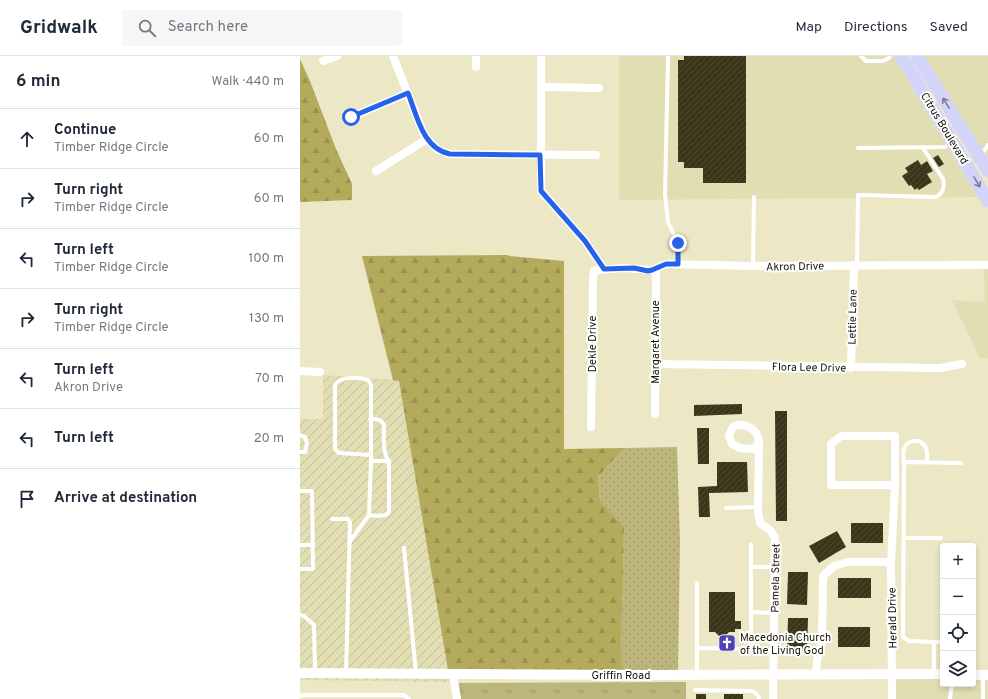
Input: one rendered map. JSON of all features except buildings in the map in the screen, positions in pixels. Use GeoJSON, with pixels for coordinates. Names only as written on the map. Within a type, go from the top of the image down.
{"type":"FeatureCollection","features":[{"type":"Feature","properties":{"kind":"highway","name":"Citrus Boulevard"},"geometry":{"type":"LineString","coordinates":[[901,56],[988,201]]}},
{"type":"Feature","properties":{"kind":"highway","name":"Citrus Boulevard"},"geometry":{"type":"LineString","coordinates":[[917,56],[988,171]]}},
{"type":"Feature","properties":{"kind":"street"},"geometry":{"type":"LineString","coordinates":[[323,61],[337,56]]}},
{"type":"Feature","properties":{"kind":"street"},"geometry":{"type":"LineString","coordinates":[[394,56],[427,139],[438,150],[450,154],[596,155]]}},
{"type":"Feature","properties":{"kind":"street"},"geometry":{"type":"LineString","coordinates":[[476,56],[476,67]]}},
{"type":"Feature","properties":{"kind":"street"},"geometry":{"type":"LineString","coordinates":[[541,56],[541,191],[585,241],[604,269]]}},
{"type":"Feature","properties":{"kind":"street"},"geometry":{"type":"LineString","coordinates":[[541,87],[599,88]]}},
{"type":"Feature","properties":{"kind":"street"},"geometry":{"type":"LineString","coordinates":[[351,117],[408,93]]}},
{"type":"Feature","properties":{"kind":"street"},"geometry":{"type":"LineString","coordinates":[[376,171],[427,139]]}},
{"type":"Feature","properties":{"kind":"street","name":"Akron Drive"},"geometry":{"type":"LineString","coordinates":[[604,269],[634,268],[648,271],[666,264],[752,266],[988,266]]}},
{"type":"Feature","properties":{"kind":"street","name":"Lettie Lane"},"geometry":{"type":"LineString","coordinates":[[851,368],[855,265]]}},
{"type":"Feature","properties":{"kind":"street","name":"Dekle Drive"},"geometry":{"type":"LineString","coordinates":[[591,427],[593,279],[594,271],[604,269]]}},
{"type":"Feature","properties":{"kind":"street","name":"Margaret Avenue"},"geometry":{"type":"LineString","coordinates":[[655,414],[656,269]]}},
{"type":"Feature","properties":{"kind":"street","name":"Flora Lee Drive"},"geometry":{"type":"LineString","coordinates":[[655,364],[851,368],[940,368],[962,364]]}},
{"type":"Feature","properties":{"kind":"street"},"geometry":{"type":"LineString","coordinates":[[300,371],[320,372]]}},
{"type":"Feature","properties":{"kind":"street","name":"Herald Drive"},"geometry":{"type":"LineString","coordinates":[[892,699],[891,562],[895,485],[895,436],[841,436],[831,444],[831,485],[895,485]]}},
{"type":"Feature","properties":{"kind":"street","name":"Pamela Street"},"geometry":{"type":"LineString","coordinates":[[759,441],[758,507],[760,523],[771,531],[775,538],[773,699]]}},
{"type":"Feature","properties":{"kind":"street"},"geometry":{"type":"LineString","coordinates":[[816,675],[817,660],[822,642],[823,576],[834,566],[848,562],[891,562]]}},
{"type":"Feature","properties":{"kind":"street","name":"Griffin Road"},"geometry":{"type":"LineString","coordinates":[[300,673],[697,675],[938,674]]}},
{"type":"Feature","properties":{"kind":"street"},"geometry":{"type":"LineString","coordinates":[[453,674],[457,699]]}},
{"type":"Feature","properties":{"kind":"lane"},"geometry":{"type":"LineString","coordinates":[[668,56],[666,195],[668,222],[678,243],[678,264]]}},
{"type":"Feature","properties":{"kind":"lane"},"geometry":{"type":"LineString","coordinates":[[862,56],[866,60],[883,61],[890,56]]}},
{"type":"Feature","properties":{"kind":"lane"},"geometry":{"type":"LineString","coordinates":[[858,148],[945,147],[954,143]]}},
{"type":"Feature","properties":{"kind":"lane"},"geometry":{"type":"LineString","coordinates":[[979,157],[988,145]]}},
{"type":"Feature","properties":{"kind":"lane"},"geometry":{"type":"LineString","coordinates":[[855,265],[858,195],[935,197],[940,195],[942,192],[944,184],[943,179],[923,148]]}},
{"type":"Feature","properties":{"kind":"lane"},"geometry":{"type":"LineString","coordinates":[[752,266],[754,198]]}},
{"type":"Feature","properties":{"kind":"lane"},"geometry":{"type":"LineString","coordinates":[[350,541],[369,515],[371,461],[371,454],[370,419],[371,385],[368,380],[364,379],[344,379],[338,381],[335,390],[336,450],[339,453],[371,454]]}},
{"type":"Feature","properties":{"kind":"lane"},"geometry":{"type":"LineString","coordinates":[[369,515],[386,515],[389,512],[389,461],[386,458],[385,451],[384,425],[378,419],[370,419]]}},
{"type":"Feature","properties":{"kind":"lane"},"geometry":{"type":"LineString","coordinates":[[300,435],[305,437],[307,444],[305,452],[300,452]]}},
{"type":"Feature","properties":{"kind":"lane"},"geometry":{"type":"LineString","coordinates":[[926,462],[926,448],[922,444],[916,441],[910,442],[905,447],[903,452],[903,638],[909,641],[940,642]]}},
{"type":"Feature","properties":{"kind":"lane"},"geometry":{"type":"LineString","coordinates":[[371,461],[389,461]]}},
{"type":"Feature","properties":{"kind":"lane"},"geometry":{"type":"LineString","coordinates":[[904,462],[961,463]]}},
{"type":"Feature","properties":{"kind":"lane"},"geometry":{"type":"LineString","coordinates":[[300,491],[312,491],[313,544],[313,569],[300,569]]}},
{"type":"Feature","properties":{"kind":"lane"},"geometry":{"type":"LineString","coordinates":[[726,508],[758,507]]}},
{"type":"Feature","properties":{"kind":"lane"},"geometry":{"type":"LineString","coordinates":[[332,519],[349,520],[350,541],[346,673]]}},
{"type":"Feature","properties":{"kind":"lane"},"geometry":{"type":"LineString","coordinates":[[904,538],[942,538]]}},
{"type":"Feature","properties":{"kind":"lane"},"geometry":{"type":"LineString","coordinates":[[300,545],[313,544]]}},
{"type":"Feature","properties":{"kind":"lane"},"geometry":{"type":"LineString","coordinates":[[696,648],[746,649],[751,644],[751,544]]}},
{"type":"Feature","properties":{"kind":"lane"},"geometry":{"type":"LineString","coordinates":[[404,548],[416,674]]}},
{"type":"Feature","properties":{"kind":"lane"},"geometry":{"type":"LineString","coordinates":[[751,567],[775,567]]}},
{"type":"Feature","properties":{"kind":"lane"},"geometry":{"type":"LineString","coordinates":[[697,583],[697,675]]}},
{"type":"Feature","properties":{"kind":"lane"},"geometry":{"type":"LineString","coordinates":[[751,612],[774,613]]}},
{"type":"Feature","properties":{"kind":"lane"},"geometry":{"type":"LineString","coordinates":[[300,615],[304,616],[314,625],[315,673]]}},
{"type":"Feature","properties":{"kind":"lane"},"geometry":{"type":"LineString","coordinates":[[934,642],[938,674]]}},
{"type":"Feature","properties":{"kind":"lane"},"geometry":{"type":"LineString","coordinates":[[981,675],[983,699]]}},
{"type":"Feature","properties":{"kind":"lane"},"geometry":{"type":"LineString","coordinates":[[950,699],[952,687]]}},
{"type":"Feature","properties":{"kind":"lane"},"geometry":{"type":"LineString","coordinates":[[695,690],[751,691],[755,692],[759,699]]}},
{"type":"Feature","properties":{"kind":"lane"},"geometry":{"type":"LineString","coordinates":[[300,696],[404,695],[409,699]]}},
{"type":"Feature","properties":{"kind":"shaded area"},"geometry":{"type":"Polygon","coordinates":[[[619,56],[893,56],[978,197],[619,200],[619,56]]]}},
{"type":"Feature","properties":{"kind":"shaded area"},"geometry":{"type":"Polygon","coordinates":[[[924,56],[988,56],[988,163],[924,56]]]}},
{"type":"Feature","properties":{"kind":"shaded area"},"geometry":{"type":"Polygon","coordinates":[[[984,267],[988,267],[988,358],[980,358],[952,300],[985,302],[984,267]]]}},
{"type":"Feature","properties":{"kind":"shaded area"},"geometry":{"type":"Polygon","coordinates":[[[323,375],[399,380],[448,670],[300,669],[300,419],[323,419],[323,375]]]}},
{"type":"Feature","properties":{"kind":"shaded area"},"geometry":{"type":"Polygon","coordinates":[[[300,677],[449,678],[450,682],[300,680],[300,677]]]}},
{"type":"Feature","properties":{"kind":"shaded area"},"geometry":{"type":"Polygon","coordinates":[[[890,678],[940,678],[940,687],[976,687],[976,679],[988,679],[988,699],[890,699],[890,678]]]}},
{"type":"Feature","properties":{"kind":"green space"},"geometry":{"type":"Polygon","coordinates":[[[300,59],[336,149],[352,184],[352,200],[300,202],[300,59]]]}},
{"type":"Feature","properties":{"kind":"green space"},"geometry":{"type":"Polygon","coordinates":[[[508,255],[564,261],[564,449],[624,448],[598,477],[600,501],[624,526],[621,634],[622,671],[448,670],[399,381],[393,380],[362,256],[508,255]]]}},
{"type":"Feature","properties":{"kind":"green space"},"geometry":{"type":"Polygon","coordinates":[[[677,447],[680,541],[678,671],[622,671],[621,634],[624,526],[600,501],[598,477],[624,448],[677,447]]]}},
{"type":"Feature","properties":{"kind":"green space"},"geometry":{"type":"Polygon","coordinates":[[[686,682],[686,699],[457,699],[454,683],[686,682]]]}},
{"type":"Feature","properties":{"kind":"place","name":"Macedonia Church of the Living God"},"geometry":{"type":"Point","coordinates":[727,643]}},
{"type":"Feature","properties":{"kind":"route"},"geometry":{"type":"LineString","coordinates":[[351,117],[408,93],[424,135],[438,150],[450,154],[540,155],[541,191],[585,241],[604,269],[634,268],[648,271],[666,264],[678,264],[678,243]]}}]}
